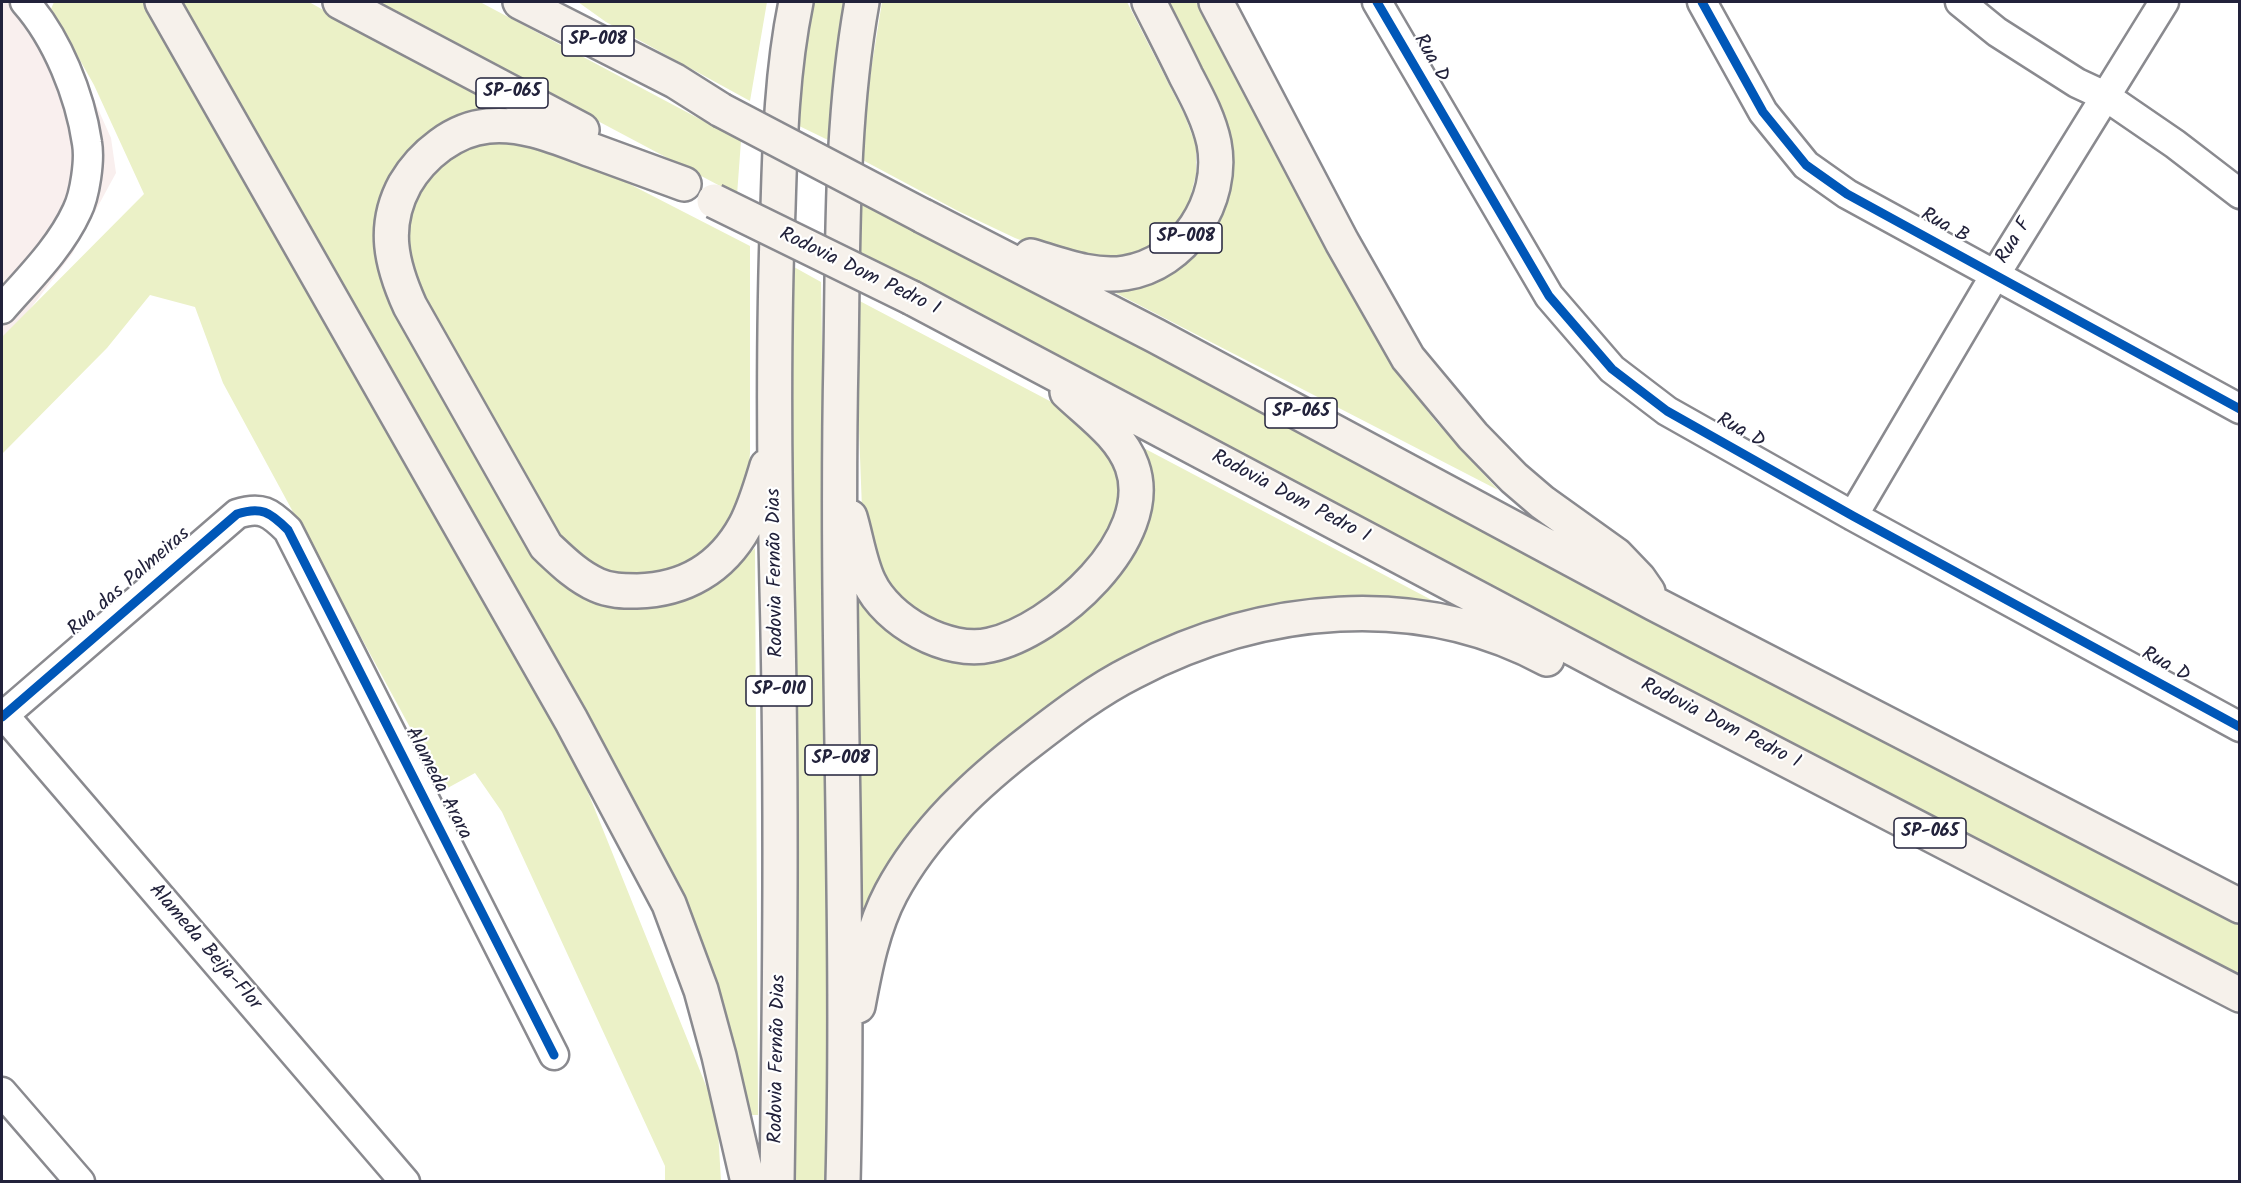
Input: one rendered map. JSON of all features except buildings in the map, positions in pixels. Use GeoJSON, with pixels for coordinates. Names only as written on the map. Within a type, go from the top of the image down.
{"type":"FeatureCollection","features":[{"type":"Feature","properties":{"kind":"highway"},"geometry":{"type":"LineString","coordinates":[[162,2],[571,720],[669,904],[700,990],[719,1056],[748,1182]]}},
{"type":"Feature","properties":{"kind":"highway","name":"Rodovia Dom Pedro I"},"geometry":{"type":"LineString","coordinates":[[340,2],[714,201],[912,298],[1619,673],[2240,994]]}},
{"type":"Feature","properties":{"kind":"highway","name":"SP-008"},"geometry":{"type":"LineString","coordinates":[[520,2],[675,81],[721,110],[933,222],[1054,263],[1094,273],[1125,273],[1152,265],[1176,249],[1195,229],[1210,202],[1216,170],[1214,143],[1204,111],[1149,2]]}},
{"type":"Feature","properties":{"kind":"highway"},"geometry":{"type":"LineString","coordinates":[[562,2],[675,81]]}},
{"type":"Feature","properties":{"kind":"highway"},"geometry":{"type":"LineString","coordinates":[[789,38],[790,2]]}},
{"type":"Feature","properties":{"kind":"highway","name":"Rodovia Fernão Dias"},"geometry":{"type":"LineString","coordinates":[[777,1182],[780,729],[774,444],[774,290],[782,103],[789,38],[796,2]]}},
{"type":"Feature","properties":{"kind":"highway"},"geometry":{"type":"LineString","coordinates":[[1216,2],[1342,242],[1408,358],[1473,436],[1514,478],[1542,502],[1616,555],[1639,579],[1655,604]]}},
{"type":"Feature","properties":{"kind":"highway","name":"SP-008"},"geometry":{"type":"LineString","coordinates":[[843,1182],[845,1074],[839,446],[845,135],[862,7]]}},
{"type":"Feature","properties":{"kind":"highway"},"geometry":{"type":"LineString","coordinates":[[684,184],[543,132],[488,126],[468,130],[446,141],[427,155],[413,171],[400,193],[392,219],[390,249],[397,279],[415,316],[546,546],[574,572],[597,585],[618,591],[651,591],[673,587],[714,565],[730,548],[745,526],[774,444]]}},
{"type":"Feature","properties":{"kind":"highway","name":"SP-065"},"geometry":{"type":"LineString","coordinates":[[933,222],[1156,336],[1655,604],[2240,906]]}},
{"type":"Feature","properties":{"kind":"highway"},"geometry":{"type":"LineString","coordinates":[[839,446],[850,515],[869,582],[888,610],[919,632],[953,645],[989,646],[1026,632],[1082,592],[1101,572],[1119,546],[1132,519],[1136,492],[1132,466],[1119,441],[1035,362]]}},
{"type":"Feature","properties":{"kind":"highway"},"geometry":{"type":"LineString","coordinates":[[845,1074],[875,933],[891,893],[934,830],[968,794],[1009,758],[1061,718],[1131,672],[1193,645],[1231,632],[1283,619],[1386,614],[1438,620],[1485,631],[1520,644],[1549,660],[1584,670],[1619,673]]}},
{"type":"Feature","properties":{"kind":"street"},"geometry":{"type":"LineString","coordinates":[[2,309],[55,248],[78,210],[86,177],[88,145],[70,76],[37,15],[25,2]]}},
{"type":"Feature","properties":{"kind":"street","name":"Rua B"},"geometry":{"type":"LineString","coordinates":[[1701,2],[1762,112],[1806,165],[1847,194],[2240,409]]}},
{"type":"Feature","properties":{"kind":"street"},"geometry":{"type":"LineString","coordinates":[[1960,2],[1997,32],[2077,83],[2105,96],[2175,144],[2240,194]]}},
{"type":"Feature","properties":{"kind":"street","name":"Rua F"},"geometry":{"type":"LineString","coordinates":[[1853,516],[1995,275],[2164,2]]}},
{"type":"Feature","properties":{"kind":"street","name":"Rua D"},"geometry":{"type":"LineString","coordinates":[[1387,6],[1549,296],[1612,369],[1667,411],[1853,516],[2240,727]]}},
{"type":"Feature","properties":{"kind":"street","name":"Rua das Palmeiras"},"geometry":{"type":"LineString","coordinates":[[3,716],[237,514],[251,510],[264,511],[276,518],[288,530]]}},
{"type":"Feature","properties":{"kind":"street","name":"Alameda Arara"},"geometry":{"type":"LineString","coordinates":[[288,530],[554,1055]]}},
{"type":"Feature","properties":{"kind":"street","name":"Alameda Beija-Flor"},"geometry":{"type":"LineString","coordinates":[[3,716],[405,1182]]}},
{"type":"Feature","properties":{"kind":"street"},"geometry":{"type":"LineString","coordinates":[[2,1092],[80,1182]]}},
{"type":"Feature","properties":{"kind":"shaded area"},"geometry":{"type":"Polygon","coordinates":[[[2,2],[38,2],[59,22],[111,138],[116,173],[72,254],[2,346],[2,2]]]}},
{"type":"Feature","properties":{"kind":"green space"},"geometry":{"type":"Polygon","coordinates":[[[54,2],[146,2],[260,183],[581,775],[717,1113],[721,1181],[665,1181],[665,1166],[502,812],[475,773],[444,790],[223,383],[195,307],[150,295],[107,348],[2,454],[2,337],[144,194],[94,85],[51,9],[54,2]]]}},
{"type":"Feature","properties":{"kind":"green space"},"geometry":{"type":"Polygon","coordinates":[[[172,2],[309,2],[503,110],[463,120],[378,235],[531,541],[658,605],[690,598],[720,581],[755,548],[758,1115],[748,1115],[711,989],[172,2]]]}},
{"type":"Feature","properties":{"kind":"green space"},"geometry":{"type":"Polygon","coordinates":[[[374,2],[480,2],[741,141],[737,195],[374,2]]]}},
{"type":"Feature","properties":{"kind":"green space"},"geometry":{"type":"Polygon","coordinates":[[[578,2],[767,2],[750,101],[606,22],[578,2]]]}},
{"type":"Feature","properties":{"kind":"green space"},"geometry":{"type":"Polygon","coordinates":[[[811,2],[859,2],[859,18],[833,86],[828,140],[793,123],[811,2]]]}},
{"type":"Feature","properties":{"kind":"green space"},"geometry":{"type":"Polygon","coordinates":[[[882,2],[1127,2],[1185,116],[1196,146],[1196,174],[1189,202],[1175,226],[1155,246],[1133,259],[1071,259],[1015,238],[958,211],[857,157],[882,2]]]}},
{"type":"Feature","properties":{"kind":"green space"},"geometry":{"type":"Polygon","coordinates":[[[1158,2],[1196,2],[1286,174],[1374,333],[1404,381],[1436,422],[1498,490],[1110,290],[1217,207],[1158,2]]]}},
{"type":"Feature","properties":{"kind":"green space"},"geometry":{"type":"Polygon","coordinates":[[[511,138],[573,155],[750,246],[750,453],[747,489],[720,540],[681,574],[607,578],[558,543],[409,276],[406,218],[416,192],[452,152],[479,140],[511,138]]]}},
{"type":"Feature","properties":{"kind":"green space"},"geometry":{"type":"Polygon","coordinates":[[[854,200],[1466,511],[2239,921],[2239,985],[850,255],[854,200]]]}},
{"type":"Feature","properties":{"kind":"green space"},"geometry":{"type":"Polygon","coordinates":[[[785,262],[821,282],[828,716],[828,1182],[789,1181],[785,262]]]}},
{"type":"Feature","properties":{"kind":"green space"},"geometry":{"type":"Polygon","coordinates":[[[854,298],[1063,408],[1091,428],[1123,471],[1121,522],[1060,596],[998,629],[969,633],[917,619],[877,580],[862,509],[854,298]]]}},
{"type":"Feature","properties":{"kind":"green space"},"geometry":{"type":"Polygon","coordinates":[[[1136,444],[1462,616],[1296,608],[1035,726],[860,938],[854,579],[947,655],[1106,589],[1126,567],[1137,547],[1144,521],[1136,444]]]}},
{"type":"Feature","properties":{"kind":"cycle path"},"geometry":{"type":"LineString","coordinates":[[1377,2],[1549,296],[1612,369],[1667,411],[1853,516],[2240,727]]}},
{"type":"Feature","properties":{"kind":"cycle path"},"geometry":{"type":"LineString","coordinates":[[1702,2],[1763,112],[1806,165],[1847,194],[2240,409]]}},
{"type":"Feature","properties":{"kind":"cycle path"},"geometry":{"type":"LineString","coordinates":[[2,717],[237,514],[259,511],[270,515],[288,530],[554,1055]]}}]}
